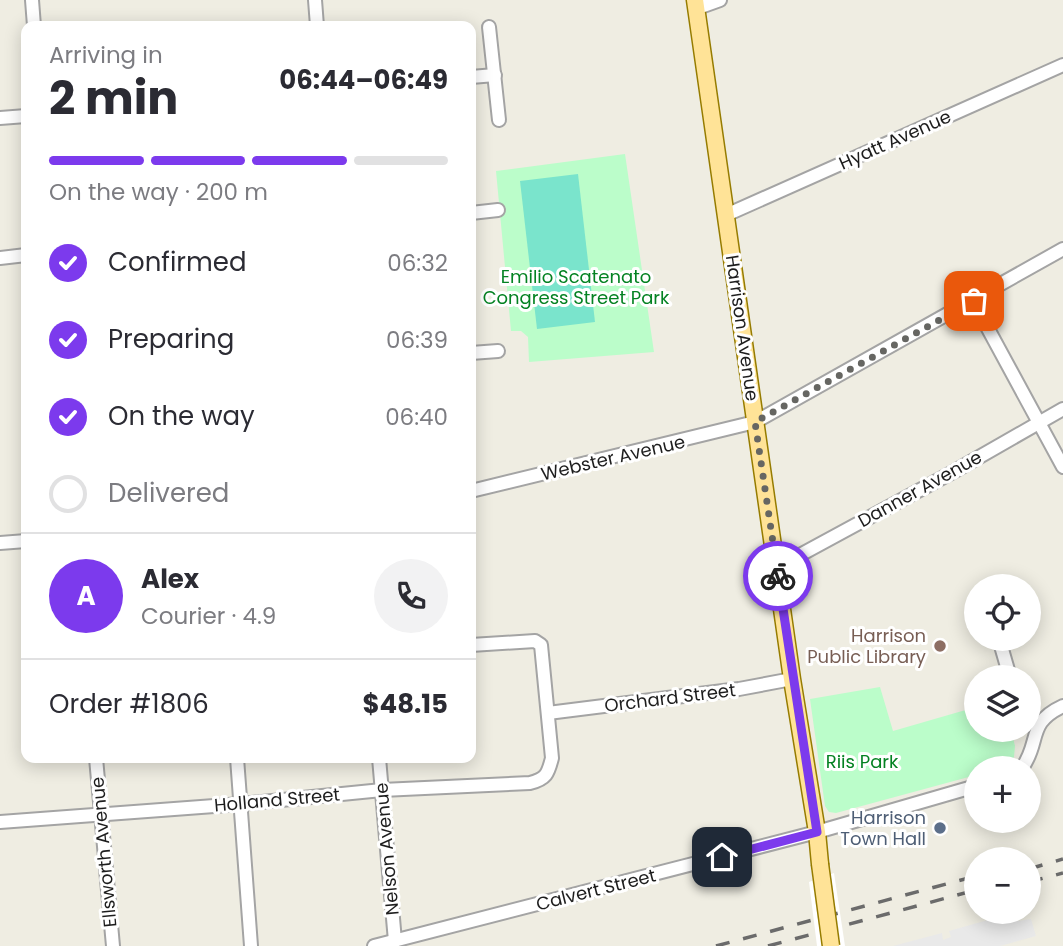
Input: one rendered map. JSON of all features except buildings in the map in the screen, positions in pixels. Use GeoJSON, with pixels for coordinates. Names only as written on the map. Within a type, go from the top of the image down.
{"type":"FeatureCollection","features":[{"type":"Feature","properties":{"kind":"main road","name":"Harrison Avenue"},"geometry":{"type":"LineString","coordinates":[[695,4],[792,679],[817,832],[831,946]]}},
{"type":"Feature","properties":{"kind":"street"},"geometry":{"type":"LineString","coordinates":[[32,0],[34,21]]}},
{"type":"Feature","properties":{"kind":"street"},"geometry":{"type":"LineString","coordinates":[[315,0],[317,21]]}},
{"type":"Feature","properties":{"kind":"street"},"geometry":{"type":"LineString","coordinates":[[695,4],[720,0]]}},
{"type":"Feature","properties":{"kind":"street"},"geometry":{"type":"LineString","coordinates":[[489,27],[499,120]]}},
{"type":"Feature","properties":{"kind":"street","name":"Hyatt Avenue"},"geometry":{"type":"LineString","coordinates":[[726,215],[1063,65]]}},
{"type":"Feature","properties":{"kind":"street"},"geometry":{"type":"LineString","coordinates":[[476,77],[495,75]]}},
{"type":"Feature","properties":{"kind":"street"},"geometry":{"type":"LineString","coordinates":[[0,118],[21,116]]}},
{"type":"Feature","properties":{"kind":"street"},"geometry":{"type":"LineString","coordinates":[[476,212],[498,210]]}},
{"type":"Feature","properties":{"kind":"street","name":"Webster Avenue"},"geometry":{"type":"LineString","coordinates":[[476,490],[755,422],[1063,249]]}},
{"type":"Feature","properties":{"kind":"street"},"geometry":{"type":"LineString","coordinates":[[0,258],[21,256]]}},
{"type":"Feature","properties":{"kind":"street"},"geometry":{"type":"LineString","coordinates":[[974,301],[1063,467]]}},
{"type":"Feature","properties":{"kind":"street"},"geometry":{"type":"LineString","coordinates":[[476,353],[498,351]]}},
{"type":"Feature","properties":{"kind":"street","name":"Danner Avenue"},"geometry":{"type":"LineString","coordinates":[[776,568],[1063,409]]}},
{"type":"Feature","properties":{"kind":"street"},"geometry":{"type":"LineString","coordinates":[[0,543],[21,541]]}},
{"type":"Feature","properties":{"kind":"street"},"geometry":{"type":"LineString","coordinates":[[476,645],[536,642],[541,645],[548,713]]}},
{"type":"Feature","properties":{"kind":"street","name":"Orchard Street"},"geometry":{"type":"LineString","coordinates":[[548,713],[739,689],[792,679]]}},
{"type":"Feature","properties":{"kind":"street"},"geometry":{"type":"LineString","coordinates":[[1028,756],[1040,723],[1063,706]]}},
{"type":"Feature","properties":{"kind":"street","name":"Holland Street"},"geometry":{"type":"LineString","coordinates":[[0,822],[241,804],[382,790],[530,783],[543,780],[549,771],[552,758],[548,713]]}},
{"type":"Feature","properties":{"kind":"street"},"geometry":{"type":"LineString","coordinates":[[1027,742],[1030,753]]}},
{"type":"Feature","properties":{"kind":"street","name":"Ellsworth Avenue"},"geometry":{"type":"LineString","coordinates":[[96,763],[113,946]]}},
{"type":"Feature","properties":{"kind":"street"},"geometry":{"type":"LineString","coordinates":[[237,763],[251,946]]}},
{"type":"Feature","properties":{"kind":"street","name":"Nelson Avenue"},"geometry":{"type":"LineString","coordinates":[[379,763],[396,940]]}},
{"type":"Feature","properties":{"kind":"street","name":"Calvert Street"},"geometry":{"type":"LineString","coordinates":[[374,946],[817,832],[964,789]]}},
{"type":"Feature","properties":{"kind":"green space","name":"Emilio Scatenato Congress Street Park"},"geometry":{"type":"Polygon","coordinates":[[[625,154],[654,352],[529,362],[528,337],[521,331],[511,331],[496,171],[625,154]]]}},
{"type":"Feature","properties":{"kind":"green space"},"geometry":{"type":"Polygon","coordinates":[[[578,174],[595,322],[537,329],[520,181],[578,174]]]}},
{"type":"Feature","properties":{"kind":"green space","name":"Riis Park"},"geometry":{"type":"Polygon","coordinates":[[[880,687],[893,731],[964,710],[964,742],[1014,742],[1014,756],[964,756],[964,778],[836,813],[829,812],[825,806],[810,699],[880,687]]]}},
{"type":"Feature","properties":{"kind":"shaded area"},"geometry":{"type":"Polygon","coordinates":[[[974,924],[1032,924],[1036,936],[1000,946],[893,946],[942,933],[943,940],[951,937],[949,931],[974,924]]]}},
{"type":"Feature","properties":{"kind":"pier"},"geometry":{"type":"Polygon","coordinates":[[[834,873],[845,946],[817,946],[809,882],[834,873]]]}},
{"type":"Feature","properties":{"kind":"railway"},"geometry":{"type":"LineString","coordinates":[[1041,865],[1063,859]]}},
{"type":"Feature","properties":{"kind":"railway"},"geometry":{"type":"LineString","coordinates":[[1041,879],[1063,873]]}},
{"type":"Feature","properties":{"kind":"railway"},"geometry":{"type":"LineString","coordinates":[[716,946],[964,879]]}},
{"type":"Feature","properties":{"kind":"railway"},"geometry":{"type":"LineString","coordinates":[[768,946],[964,893]]}},
{"type":"Feature","properties":{"kind":"way so far"},"geometry":{"type":"LineString","coordinates":[[778,576],[755,422],[974,301]]}},
{"type":"Feature","properties":{"kind":"place","name":"Harrison Public Library"},"geometry":{"type":"Point","coordinates":[940,646]}},
{"type":"Feature","properties":{"kind":"place","name":"Harrison Town Hall"},"geometry":{"type":"Point","coordinates":[940,828]}},
{"type":"Feature","properties":{"kind":"route"},"geometry":{"type":"LineString","coordinates":[[722,857],[817,832],[778,576]]}}]}
